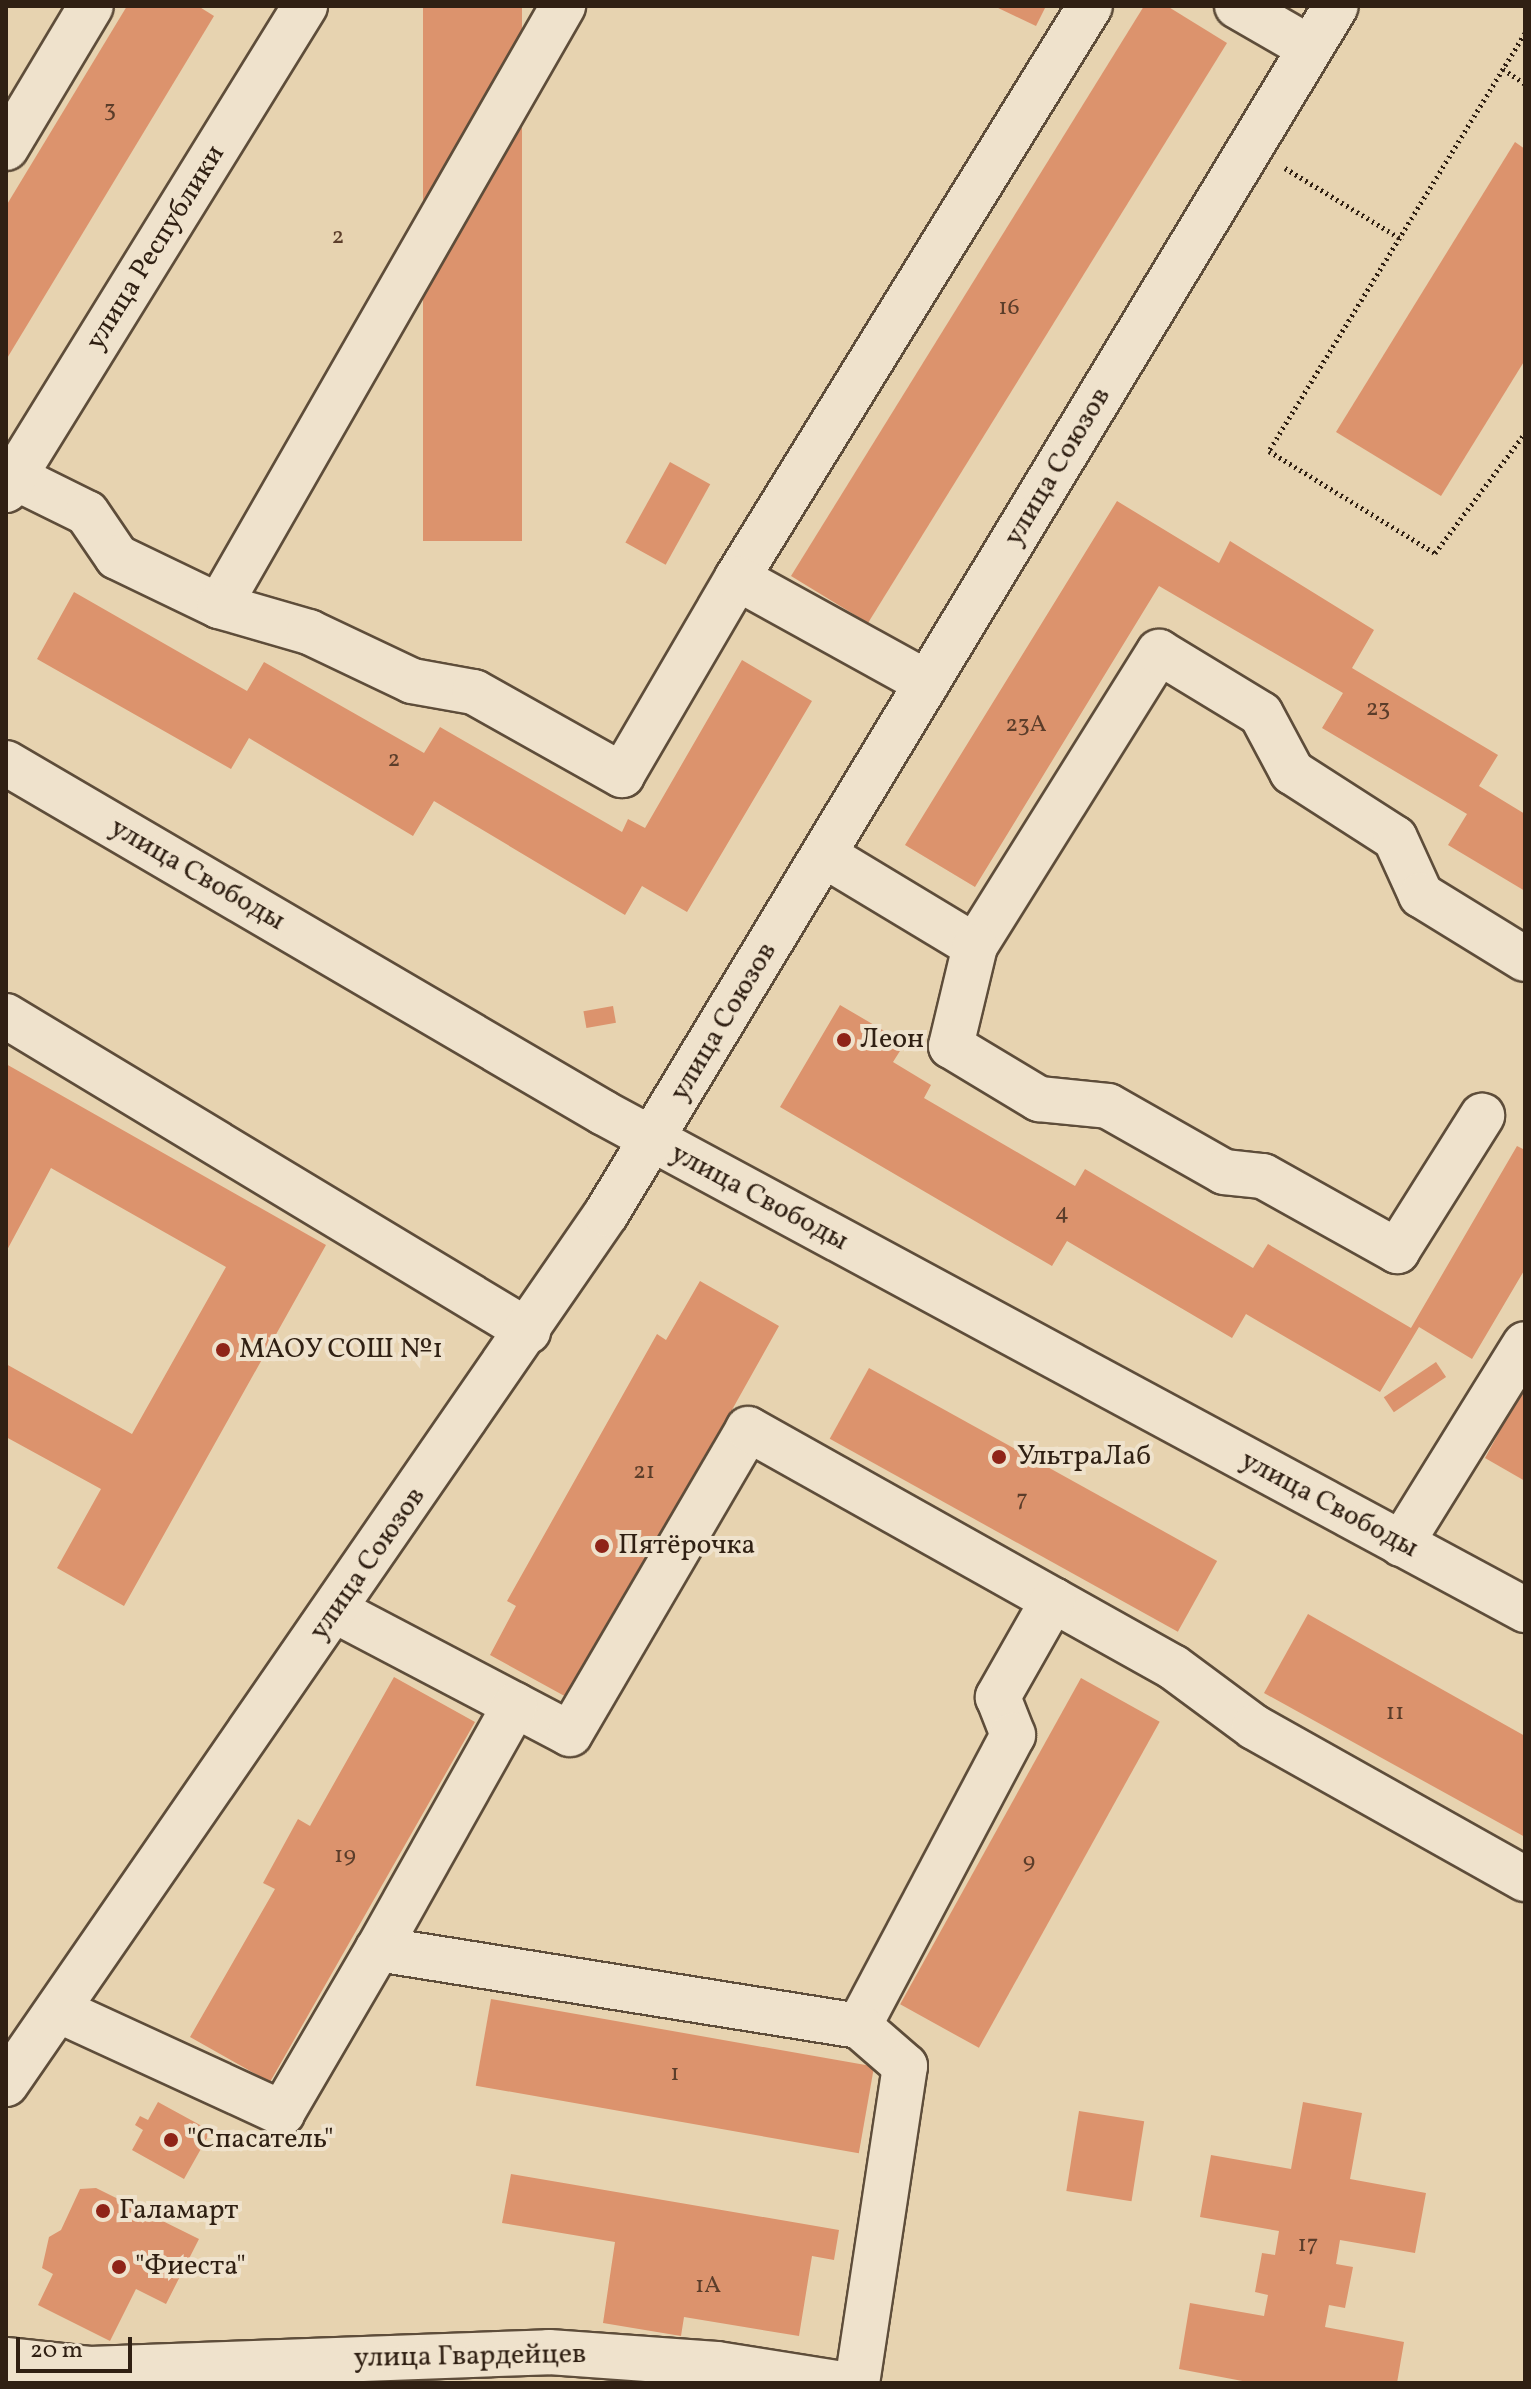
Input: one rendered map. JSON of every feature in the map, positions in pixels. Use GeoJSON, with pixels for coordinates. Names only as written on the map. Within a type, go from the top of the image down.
{"type":"FeatureCollection","features":[{"type":"Feature","properties":{"kind":"street"},"geometry":{"type":"LineString","coordinates":[[6,148],[91,6]]}},
{"type":"Feature","properties":{"kind":"street"},"geometry":{"type":"LineString","coordinates":[[219,606],[563,6]]}},
{"type":"Feature","properties":{"kind":"street"},"geometry":{"type":"LineString","coordinates":[[10,483],[87,513],[117,557],[219,606],[309,632],[412,681],[474,692],[622,775],[737,578],[1090,6]]}},
{"type":"Feature","properties":{"kind":"street"},"geometry":{"type":"LineString","coordinates":[[1237,6],[1310,48]]}},
{"type":"Feature","properties":{"kind":"street","name":"улица Союзов"},"geometry":{"type":"LineString","coordinates":[[6,2084],[528,1331],[653,1140],[1336,6]]}},
{"type":"Feature","properties":{"kind":"street","name":"улица Республики"},"geometry":{"type":"LineString","coordinates":[[10,483],[292,10]]}},
{"type":"Feature","properties":{"kind":"street"},"geometry":{"type":"LineString","coordinates":[[737,578],[927,683]]}},
{"type":"Feature","properties":{"kind":"street"},"geometry":{"type":"LineString","coordinates":[[1482,1116],[1397,1251],[1263,1176],[1224,1172],[1108,1106],[1039,1099],[951,1046],[975,946],[1159,652],[1261,714],[1292,772],[1395,838],[1421,895],[1525,959]]}},
{"type":"Feature","properties":{"kind":"street","name":"улица Свободы"},"geometry":{"type":"LineString","coordinates":[[8,768],[653,1140],[1525,1610]]}},
{"type":"Feature","properties":{"kind":"street"},"geometry":{"type":"LineString","coordinates":[[824,855],[975,946]]}},
{"type":"Feature","properties":{"kind":"street"},"geometry":{"type":"LineString","coordinates":[[6,1016],[528,1331]]}},
{"type":"Feature","properties":{"kind":"street"},"geometry":{"type":"LineString","coordinates":[[1401,1544],[1525,1344]]}},
{"type":"Feature","properties":{"kind":"street"},"geometry":{"type":"LineString","coordinates":[[336,1611],[570,1734],[748,1429],[1173,1667],[1254,1727],[1525,1879]]}},
{"type":"Feature","properties":{"kind":"street"},"geometry":{"type":"LineString","coordinates":[[859,2026],[1013,1735],[998,1697],[1053,1600]]}},
{"type":"Feature","properties":{"kind":"street"},"geometry":{"type":"LineString","coordinates":[[58,2010],[282,2113],[515,1705]]}},
{"type":"Feature","properties":{"kind":"street"},"geometry":{"type":"LineString","coordinates":[[378,1949],[859,2026],[905,2066],[857,2383]]}},
{"type":"Feature","properties":{"kind":"street","name":"улица Гвардейцев"},"geometry":{"type":"LineString","coordinates":[[6,2360],[90,2369],[350,2370],[549,2352],[717,2364],[837,2383]]}},
{"type":"Feature","properties":{"kind":"path"},"geometry":{"type":"LineString","coordinates":[[1525,33],[1403,240],[1269,451],[1435,553],[1525,433]]}},
{"type":"Feature","properties":{"kind":"path"},"geometry":{"type":"LineString","coordinates":[[1503,69],[1525,84]]}},
{"type":"Feature","properties":{"kind":"path"},"geometry":{"type":"LineString","coordinates":[[1251,147],[1403,240]]}},
{"type":"Feature","properties":{"kind":"building"},"geometry":{"type":"Polygon","coordinates":[[[127,6],[198,6],[214,16],[6,360],[6,206],[127,6]]]}},
{"type":"Feature","properties":{"kind":"building"},"geometry":{"type":"Polygon","coordinates":[[[423,6],[522,6],[522,541],[423,541],[423,6]]]}},
{"type":"Feature","properties":{"kind":"building"},"geometry":{"type":"Polygon","coordinates":[[[994,6],[1046,6],[1036,26],[994,6]]]}},
{"type":"Feature","properties":{"kind":"building"},"geometry":{"type":"Polygon","coordinates":[[[1144,6],[1167,6],[1227,43],[868,623],[791,576],[1144,6]]]}},
{"type":"Feature","properties":{"kind":"building"},"geometry":{"type":"Polygon","coordinates":[[[1515,142],[1525,149],[1525,360],[1441,496],[1336,432],[1515,142]]]}},
{"type":"Feature","properties":{"kind":"building"},"geometry":{"type":"Polygon","coordinates":[[[670,462],[710,484],[666,565],[625,542],[670,462]]]}},
{"type":"Feature","properties":{"kind":"building"},"geometry":{"type":"Polygon","coordinates":[[[1117,501],[1219,563],[1230,541],[1374,630],[1352,668],[1498,755],[1479,786],[1525,814],[1525,891],[1448,845],[1467,814],[1322,728],[1343,693],[1159,586],[975,887],[905,845],[1117,501]]]}},
{"type":"Feature","properties":{"kind":"building"},"geometry":{"type":"Polygon","coordinates":[[[74,592],[247,691],[264,662],[424,753],[440,727],[622,832],[628,819],[645,828],[742,660],[812,701],[687,912],[642,886],[625,915],[434,801],[413,836],[249,738],[231,769],[37,659],[74,592]]]}},
{"type":"Feature","properties":{"kind":"building"},"geometry":{"type":"Polygon","coordinates":[[[840,1005],[905,1043],[893,1062],[931,1085],[924,1098],[1075,1186],[1085,1169],[1253,1268],[1268,1244],[1411,1328],[1517,1146],[1525,1150],[1525,1269],[1472,1359],[1419,1327],[1380,1392],[1246,1314],[1232,1338],[1067,1241],[1052,1266],[780,1107],[840,1005]]]}},
{"type":"Feature","properties":{"kind":"building"},"geometry":{"type":"Polygon","coordinates":[[[613,1006],[616,1023],[586,1028],[583,1011],[613,1006]]]}},
{"type":"Feature","properties":{"kind":"building","name":"МАОУ СОШ №1"},"geometry":{"type":"Polygon","coordinates":[[[6,1064],[326,1245],[124,1606],[57,1568],[101,1489],[6,1437],[6,1364],[132,1434],[226,1267],[51,1168],[6,1252],[6,1064]]]}},
{"type":"Feature","properties":{"kind":"building"},"geometry":{"type":"Polygon","coordinates":[[[700,1281],[779,1326],[570,1699],[490,1655],[516,1606],[507,1601],[657,1334],[666,1340],[700,1281]]]}},
{"type":"Feature","properties":{"kind":"building"},"geometry":{"type":"Polygon","coordinates":[[[1436,1362],[1446,1377],[1394,1412],[1384,1397],[1436,1362]]]}},
{"type":"Feature","properties":{"kind":"building"},"geometry":{"type":"Polygon","coordinates":[[[869,1368],[1217,1561],[1178,1632],[830,1439],[869,1368]]]}},
{"type":"Feature","properties":{"kind":"building"},"geometry":{"type":"Polygon","coordinates":[[[1525,1385],[1525,1481],[1485,1458],[1525,1385]]]}},
{"type":"Feature","properties":{"kind":"building"},"geometry":{"type":"Polygon","coordinates":[[[1308,1614],[1525,1736],[1525,1837],[1264,1693],[1308,1614]]]}},
{"type":"Feature","properties":{"kind":"building"},"geometry":{"type":"Polygon","coordinates":[[[394,1677],[475,1722],[270,2082],[190,2037],[275,1889],[263,1883],[298,1819],[310,1826],[394,1677]]]}},
{"type":"Feature","properties":{"kind":"building"},"geometry":{"type":"Polygon","coordinates":[[[1081,1678],[1160,1722],[979,2048],[900,2004],[1081,1678]]]}},
{"type":"Feature","properties":{"kind":"building"},"geometry":{"type":"Polygon","coordinates":[[[491,1999],[874,2067],[859,2153],[476,2086],[491,1999]]]}},
{"type":"Feature","properties":{"kind":"building","name":"\"Спасатель\""},"geometry":{"type":"Polygon","coordinates":[[[158,2102],[211,2131],[184,2179],[132,2150],[143,2130],[135,2125],[140,2116],[148,2120],[158,2102]]]}},
{"type":"Feature","properties":{"kind":"building"},"geometry":{"type":"Polygon","coordinates":[[[1303,2102],[1362,2113],[1350,2179],[1426,2193],[1415,2253],[1340,2240],[1336,2264],[1353,2267],[1345,2308],[1329,2305],[1325,2327],[1404,2342],[1397,2383],[1253,2383],[1179,2369],[1190,2303],[1264,2316],[1268,2295],[1255,2292],[1262,2253],[1275,2255],[1279,2231],[1200,2217],[1211,2155],[1291,2169],[1303,2102]]]}},
{"type":"Feature","properties":{"kind":"building"},"geometry":{"type":"Polygon","coordinates":[[[1079,2111],[1144,2121],[1132,2201],[1066,2191],[1079,2111]]]}},
{"type":"Feature","properties":{"kind":"building"},"geometry":{"type":"Polygon","coordinates":[[[511,2174],[839,2230],[834,2260],[812,2256],[799,2336],[684,2317],[681,2336],[603,2323],[615,2242],[502,2223],[511,2174]]]}},
{"type":"Feature","properties":{"kind":"building","name":"\"Фиеста\""},"geometry":{"type":"Polygon","coordinates":[[[96,2188],[199,2239],[166,2304],[136,2289],[110,2341],[38,2305],[53,2274],[42,2268],[49,2237],[61,2230],[80,2189],[96,2188]]]}},
{"type":"Feature","properties":{"kind":"place","name":"Леон"},"geometry":{"type":"Point","coordinates":[844,1040]}},
{"type":"Feature","properties":{"kind":"place","name":"МАОУ СОШ №1"},"geometry":{"type":"Point","coordinates":[223,1350]}},
{"type":"Feature","properties":{"kind":"place","name":"УльтраЛаб"},"geometry":{"type":"Point","coordinates":[999,1457]}},
{"type":"Feature","properties":{"kind":"place","name":"Пятёрочка"},"geometry":{"type":"Point","coordinates":[602,1546]}},
{"type":"Feature","properties":{"kind":"place","name":"\"Спасатель\""},"geometry":{"type":"Point","coordinates":[171,2140]}},
{"type":"Feature","properties":{"kind":"place","name":"Галамарт"},"geometry":{"type":"Point","coordinates":[103,2211]}},
{"type":"Feature","properties":{"kind":"place","name":"\"Фиеста\""},"geometry":{"type":"Point","coordinates":[119,2267]}}]}
